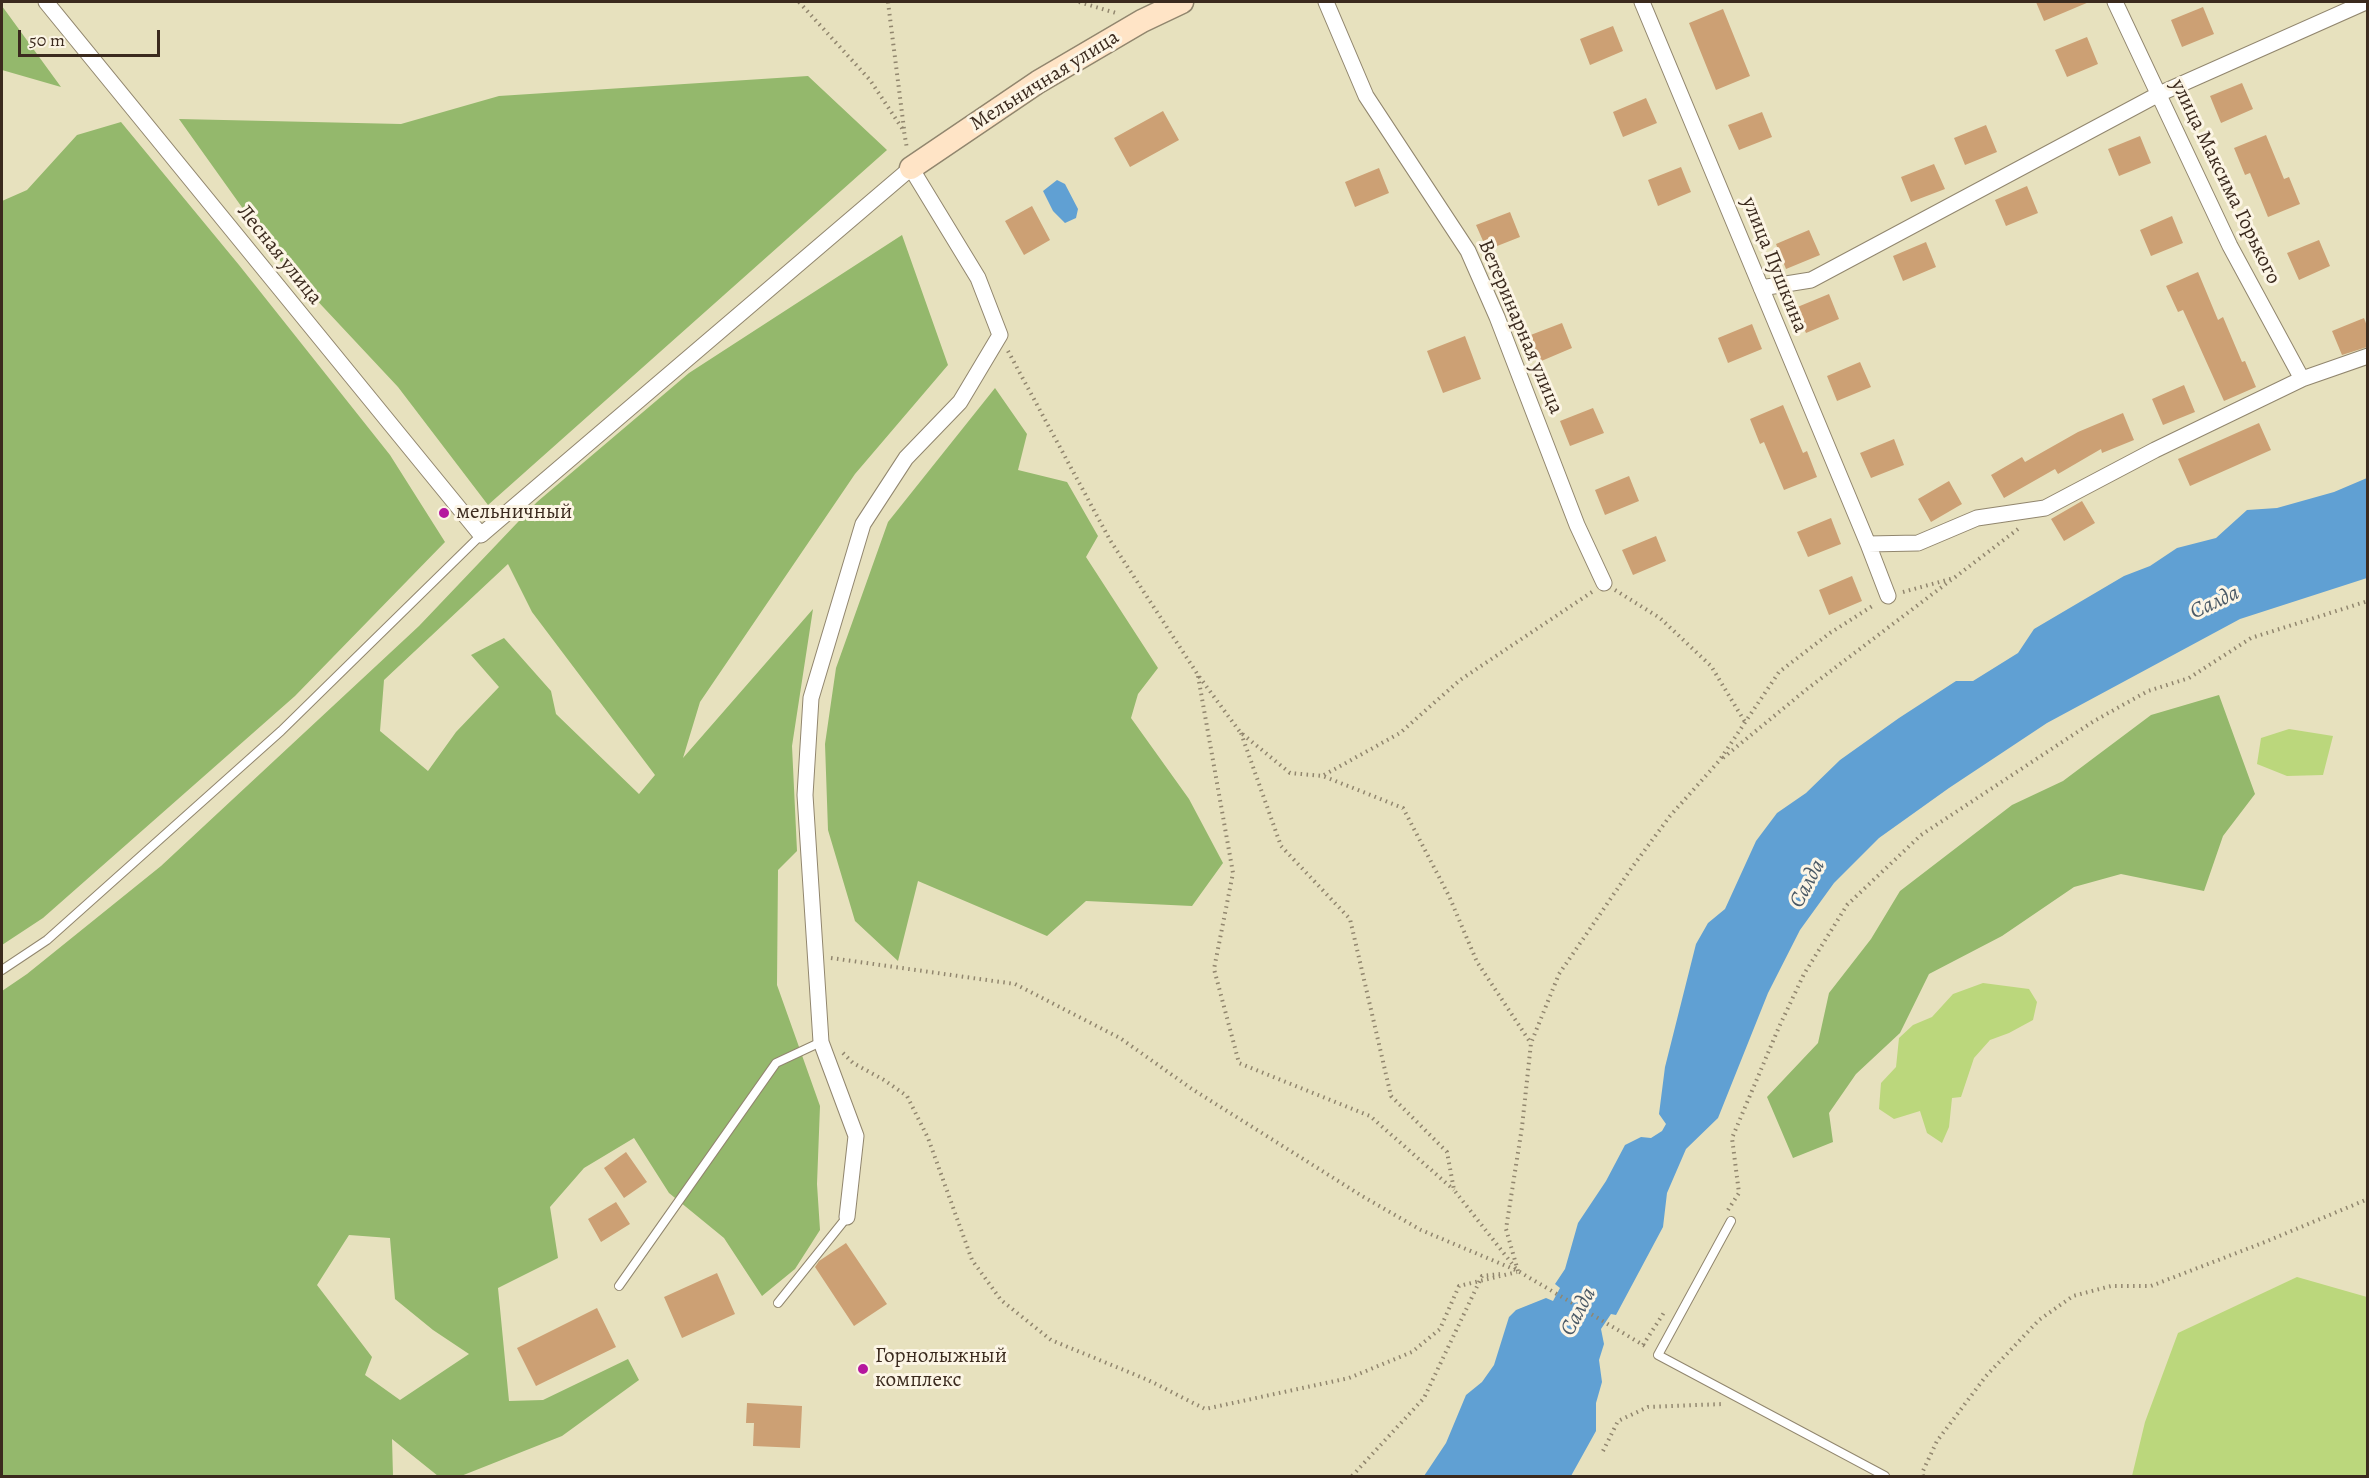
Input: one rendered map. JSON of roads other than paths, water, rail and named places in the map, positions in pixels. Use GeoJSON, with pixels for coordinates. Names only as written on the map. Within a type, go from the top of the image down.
{"type":"FeatureCollection","features":[{"type":"Feature","properties":{"kind":"street","name":"Лесная улица"},"geometry":{"type":"LineString","coordinates":[[46,2],[481,536]]}},
{"type":"Feature","properties":{"kind":"street","name":"Мельничная улица"},"geometry":{"type":"LineString","coordinates":[[911,168],[1038,82],[1142,21],[1182,2]]}},
{"type":"Feature","properties":{"kind":"street","name":"Ветеринарная улица"},"geometry":{"type":"LineString","coordinates":[[1326,2],[1366,96],[1468,251],[1497,317],[1577,525],[1605,583]]}},
{"type":"Feature","properties":{"kind":"street","name":"улица Пушкина"},"geometry":{"type":"LineString","coordinates":[[1642,2],[1888,596]]}},
{"type":"Feature","properties":{"kind":"street","name":"улица Максима Горького"},"geometry":{"type":"LineString","coordinates":[[2115,2],[2230,246],[2302,379]]}},
{"type":"Feature","properties":{"kind":"street"},"geometry":{"type":"LineString","coordinates":[[1761,288],[1811,280],[2159,94],[2364,2]]}},
{"type":"Feature","properties":{"kind":"street"},"geometry":{"type":"LineString","coordinates":[[481,536],[911,168],[978,278],[1000,335],[960,402],[906,458],[863,524],[811,698],[805,795],[820,1034],[856,1136],[847,1217]]}},
{"type":"Feature","properties":{"kind":"street"},"geometry":{"type":"LineString","coordinates":[[1868,544],[1918,543],[1977,518],[2045,508],[2155,450],[2302,379],[2367,356]]}},
{"type":"Feature","properties":{"kind":"lane"},"geometry":{"type":"LineString","coordinates":[[2,970],[47,940],[281,730],[481,536]]}},
{"type":"Feature","properties":{"kind":"lane"},"geometry":{"type":"LineString","coordinates":[[619,1286],[776,1063],[820,1034]]}},
{"type":"Feature","properties":{"kind":"lane"},"geometry":{"type":"LineString","coordinates":[[778,1303],[847,1217]]}},
{"type":"Feature","properties":{"kind":"lane"},"geometry":{"type":"LineString","coordinates":[[1731,1221],[1658,1355],[1885,1476]]}},
{"type":"Feature","properties":{"kind":"water"},"geometry":{"type":"Polygon","coordinates":[[[1057,180],[1065,184],[1078,209],[1076,218],[1065,223],[1053,211],[1043,191],[1057,180]]]}},
{"type":"Feature","properties":{"kind":"water","name":"Салда"},"geometry":{"type":"Polygon","coordinates":[[[2367,478],[2367,578],[2240,619],[2047,723],[1879,838],[1834,883],[1800,930],[1768,993],[1718,1118],[1686,1149],[1667,1193],[1663,1227],[1616,1315],[1611,1314],[1601,1329],[1604,1344],[1599,1360],[1602,1382],[1596,1403],[1596,1431],[1571,1476],[1424,1476],[1446,1443],[1466,1395],[1482,1382],[1494,1365],[1509,1317],[1516,1310],[1546,1298],[1553,1301],[1560,1288],[1555,1284],[1565,1269],[1578,1223],[1606,1181],[1625,1145],[1641,1137],[1651,1138],[1662,1131],[1666,1124],[1659,1114],[1665,1067],[1696,944],[1708,923],[1725,909],[1756,841],[1777,813],[1806,793],[1840,760],[1899,718],[1956,681],[1973,681],[2018,653],[2034,629],[2124,576],[2150,566],[2177,548],[2216,538],[2247,510],[2277,508],[2334,492],[2367,478]]]}},
{"type":"Feature","properties":{"kind":"place","name":"мельничный"},"geometry":{"type":"Point","coordinates":[444,513]}},
{"type":"Feature","properties":{"kind":"place","name":"Горнолыжный комплекс"},"geometry":{"type":"Point","coordinates":[863,1369]}}]}
